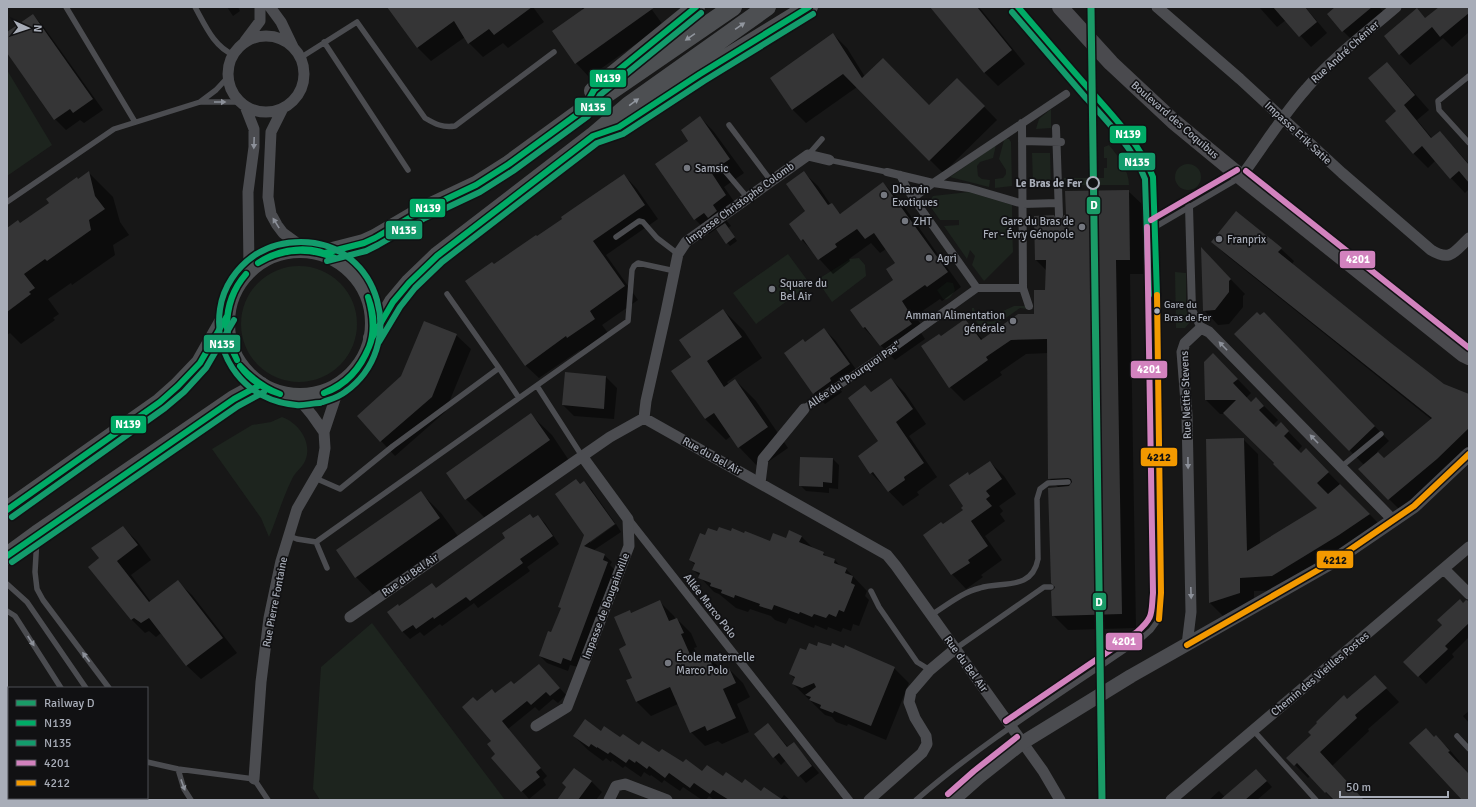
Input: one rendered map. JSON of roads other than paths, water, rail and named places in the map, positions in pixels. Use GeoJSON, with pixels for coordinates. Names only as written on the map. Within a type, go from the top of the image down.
{"type":"FeatureCollection","features":[{"type":"Feature","properties":{"kind":"main road"},"geometry":{"type":"LineString","coordinates":[[583,110],[594,90],[696,7]]}},
{"type":"Feature","properties":{"kind":"main road"},"geometry":{"type":"LineString","coordinates":[[325,253],[364,243],[421,212],[476,185],[509,164],[583,110],[733,7]]}},
{"type":"Feature","properties":{"kind":"main road"},"geometry":{"type":"LineString","coordinates":[[372,338],[374,318],[369,298],[360,279],[345,264],[325,253],[305,249],[286,250],[266,257],[249,269],[237,283],[230,300],[227,316],[227,336],[233,354],[246,374],[260,385],[279,394],[297,397],[320,395],[339,387],[356,371],[367,353],[372,338],[393,302],[409,283],[437,256],[593,136],[629,105],[767,7]]}},
{"type":"Feature","properties":{"kind":"main road"},"geometry":{"type":"LineString","coordinates":[[593,136],[619,127],[700,74],[809,7]]}},
{"type":"Feature","properties":{"kind":"main road","name":"Boulevard des Coquibus"},"geometry":{"type":"LineString","coordinates":[[1060,7],[1111,63],[1173,121],[1462,354],[1469,357]]}},
{"type":"Feature","properties":{"kind":"main road"},"geometry":{"type":"LineString","coordinates":[[7,510],[160,402],[200,363],[227,316]]}},
{"type":"Feature","properties":{"kind":"main road"},"geometry":{"type":"LineString","coordinates":[[7,556],[234,399],[260,385]]}},
{"type":"Feature","properties":{"kind":"street"},"geometry":{"type":"LineString","coordinates":[[249,269],[248,192],[254,147],[254,128],[243,104],[232,90],[229,68],[234,55],[260,21],[260,7]]}},
{"type":"Feature","properties":{"kind":"street"},"geometry":{"type":"LineString","coordinates":[[243,104],[260,112],[276,111],[291,103],[298,95],[302,86],[304,67],[281,22],[270,7]]}},
{"type":"Feature","properties":{"kind":"street","name":"Impasse Erik Satie"},"geometry":{"type":"LineString","coordinates":[[1157,7],[1240,79],[1430,250],[1441,256],[1450,255],[1469,238]]}},
{"type":"Feature","properties":{"kind":"street","name":"Rue André Chénier"},"geometry":{"type":"LineString","coordinates":[[1241,177],[1282,118],[1326,67],[1396,7]]}},
{"type":"Feature","properties":{"kind":"street"},"geometry":{"type":"LineString","coordinates":[[243,44],[255,38],[269,36],[278,38],[294,48]]}},
{"type":"Feature","properties":{"kind":"street"},"geometry":{"type":"LineString","coordinates":[[913,198],[1066,94]]}},
{"type":"Feature","properties":{"kind":"street"},"geometry":{"type":"LineString","coordinates":[[283,108],[271,132],[268,197],[271,214],[277,225],[283,233],[305,249]]}},
{"type":"Feature","properties":{"kind":"street"},"geometry":{"type":"LineString","coordinates":[[1022,123],[1023,288],[1029,306]]}},
{"type":"Feature","properties":{"kind":"street"},"geometry":{"type":"LineString","coordinates":[[1056,128],[1059,142],[1059,215]]}},
{"type":"Feature","properties":{"kind":"street"},"geometry":{"type":"LineString","coordinates":[[1022,141],[1059,142]]}},
{"type":"Feature","properties":{"kind":"street"},"geometry":{"type":"LineString","coordinates":[[808,155],[829,160]]}},
{"type":"Feature","properties":{"kind":"street","name":"Impasse Christophe Colomb"},"geometry":{"type":"LineString","coordinates":[[644,418],[646,401],[678,254],[686,242],[808,155]]}},
{"type":"Feature","properties":{"kind":"street"},"geometry":{"type":"LineString","coordinates":[[886,172],[933,183],[969,188],[1023,204],[1058,204]]}},
{"type":"Feature","properties":{"kind":"street"},"geometry":{"type":"LineString","coordinates":[[900,175],[913,198],[977,288],[1023,288]]}},
{"type":"Feature","properties":{"kind":"street"},"geometry":{"type":"LineString","coordinates":[[1189,207],[1192,310],[1202,328],[1209,332],[1393,520]]}},
{"type":"Feature","properties":{"kind":"street","name":"Allée du \"Pourquoi Pas\""},"geometry":{"type":"LineString","coordinates":[[760,484],[763,459],[804,408],[885,354],[977,288]]}},
{"type":"Feature","properties":{"kind":"street","name":"Rue Nettie Stevens"},"geometry":{"type":"LineString","coordinates":[[1187,645],[1191,612],[1187,415],[1182,352],[1185,343],[1202,328]]}},
{"type":"Feature","properties":{"kind":"street","name":"Rue Pierre Fontaine"},"geometry":{"type":"LineString","coordinates":[[254,779],[269,618],[281,561],[297,510],[322,466],[325,448],[324,432],[339,387]]}},
{"type":"Feature","properties":{"kind":"street"},"geometry":{"type":"LineString","coordinates":[[297,397],[324,432]]}},
{"type":"Feature","properties":{"kind":"street","name":"Rue du Bel Air"},"geometry":{"type":"LineString","coordinates":[[350,617],[610,436],[644,418],[887,555],[1043,771],[1060,800]]}},
{"type":"Feature","properties":{"kind":"street"},"geometry":{"type":"LineString","coordinates":[[953,800],[1022,743],[1131,676],[1332,562],[1414,506],[1469,454]]}},
{"type":"Feature","properties":{"kind":"street"},"geometry":{"type":"LineString","coordinates":[[582,456],[628,519]]}},
{"type":"Feature","properties":{"kind":"street","name":"Impasse de Bougainville"},"geometry":{"type":"LineString","coordinates":[[536,726],[567,707],[630,546],[628,519]]}},
{"type":"Feature","properties":{"kind":"street","name":"Allée Marco Polo"},"geometry":{"type":"LineString","coordinates":[[628,519],[849,800]]}},
{"type":"Feature","properties":{"kind":"street","name":"Chemin des Vieilles Postes"},"geometry":{"type":"LineString","coordinates":[[1171,800],[1469,547]]}},
{"type":"Feature","properties":{"kind":"street"},"geometry":{"type":"LineString","coordinates":[[1444,569],[1469,594]]}},
{"type":"Feature","properties":{"kind":"street"},"geometry":{"type":"LineString","coordinates":[[870,800],[922,753],[927,744],[926,736],[915,718],[909,702],[911,692],[930,670],[955,649]]}},
{"type":"Feature","properties":{"kind":"street"},"geometry":{"type":"LineString","coordinates":[[609,800],[616,786],[625,784],[667,800]]}},
{"type":"Feature","properties":{"kind":"lane"},"geometry":{"type":"LineString","coordinates":[[66,7],[135,122]]}},
{"type":"Feature","properties":{"kind":"lane"},"geometry":{"type":"LineString","coordinates":[[195,7],[214,40],[223,50],[234,55]]}},
{"type":"Feature","properties":{"kind":"lane"},"geometry":{"type":"LineString","coordinates":[[300,58],[357,22],[425,118],[436,124],[447,127],[455,126],[554,52]]}},
{"type":"Feature","properties":{"kind":"lane"},"geometry":{"type":"LineString","coordinates":[[324,42],[408,170]]}},
{"type":"Feature","properties":{"kind":"lane"},"geometry":{"type":"LineString","coordinates":[[200,102],[216,90],[229,76]]}},
{"type":"Feature","properties":{"kind":"lane"},"geometry":{"type":"LineString","coordinates":[[1469,76],[1438,101],[1439,110],[1469,143]]}},
{"type":"Feature","properties":{"kind":"lane"},"geometry":{"type":"LineString","coordinates":[[7,202],[114,129],[200,102],[243,104]]}},
{"type":"Feature","properties":{"kind":"lane"},"geometry":{"type":"LineString","coordinates":[[729,125],[771,181]]}},
{"type":"Feature","properties":{"kind":"lane"},"geometry":{"type":"LineString","coordinates":[[808,155],[822,139]]}},
{"type":"Feature","properties":{"kind":"lane"},"geometry":{"type":"LineString","coordinates":[[829,160],[886,172]]}},
{"type":"Feature","properties":{"kind":"lane"},"geometry":{"type":"LineString","coordinates":[[724,170],[747,198]]}},
{"type":"Feature","properties":{"kind":"lane"},"geometry":{"type":"LineString","coordinates":[[1155,226],[1241,177]]}},
{"type":"Feature","properties":{"kind":"lane"},"geometry":{"type":"LineString","coordinates":[[616,237],[639,221],[643,222],[657,238],[678,254]]}},
{"type":"Feature","properties":{"kind":"lane"},"geometry":{"type":"LineString","coordinates":[[289,536],[316,542],[628,322],[632,270],[638,263],[675,271]]}},
{"type":"Feature","properties":{"kind":"lane"},"geometry":{"type":"LineString","coordinates":[[447,294],[519,398]]}},
{"type":"Feature","properties":{"kind":"lane"},"geometry":{"type":"LineString","coordinates":[[315,478],[340,489],[393,446],[499,368]]}},
{"type":"Feature","properties":{"kind":"lane"},"geometry":{"type":"LineString","coordinates":[[537,386],[582,456]]}},
{"type":"Feature","properties":{"kind":"lane"},"geometry":{"type":"LineString","coordinates":[[1341,467],[1381,434]]}},
{"type":"Feature","properties":{"kind":"lane"},"geometry":{"type":"LineString","coordinates":[[931,615],[968,592],[980,587],[1010,584],[1022,581],[1031,576],[1036,568],[1038,559],[1037,499],[1040,489],[1048,483],[1068,482]]}},
{"type":"Feature","properties":{"kind":"lane"},"geometry":{"type":"LineString","coordinates":[[37,534],[35,572],[37,589],[42,600],[108,687]]}},
{"type":"Feature","properties":{"kind":"lane"},"geometry":{"type":"LineString","coordinates":[[316,542],[328,568]]}},
{"type":"Feature","properties":{"kind":"lane"},"geometry":{"type":"LineString","coordinates":[[7,584],[27,602],[85,687]]}},
{"type":"Feature","properties":{"kind":"lane"},"geometry":{"type":"LineString","coordinates":[[955,649],[1044,587],[1051,587]]}},
{"type":"Feature","properties":{"kind":"lane"},"geometry":{"type":"LineString","coordinates":[[871,591],[879,607],[916,662],[930,670]]}},
{"type":"Feature","properties":{"kind":"lane"},"geometry":{"type":"LineString","coordinates":[[7,611],[15,616],[60,687]]}},
{"type":"Feature","properties":{"kind":"lane"},"geometry":{"type":"LineString","coordinates":[[916,800],[945,775],[1142,638],[1151,630],[1159,619]]}},
{"type":"Feature","properties":{"kind":"lane"},"geometry":{"type":"LineString","coordinates":[[1253,730],[1316,800]]}},
{"type":"Feature","properties":{"kind":"lane"},"geometry":{"type":"LineString","coordinates":[[1457,736],[1469,749]]}},
{"type":"Feature","properties":{"kind":"lane"},"geometry":{"type":"LineString","coordinates":[[148,762],[178,769],[254,779],[268,800]]}},
{"type":"Feature","properties":{"kind":"lane"},"geometry":{"type":"LineString","coordinates":[[178,769],[184,789],[191,800]]}},
{"type":"Feature","properties":{"kind":"rail line","name":"D"},"geometry":{"type":"LineString","coordinates":[[1091,7],[1102,800]]}},
{"type":"Feature","properties":{"kind":"place","name":"Samsic"},"geometry":{"type":"Point","coordinates":[687,168]}},
{"type":"Feature","properties":{"kind":"place","name":"Le Bras de Fer"},"geometry":{"type":"Point","coordinates":[1093,183]}},
{"type":"Feature","properties":{"kind":"place","name":"Dharvin Exotiques"},"geometry":{"type":"Point","coordinates":[884,195]}},
{"type":"Feature","properties":{"kind":"place","name":"ZHT"},"geometry":{"type":"Point","coordinates":[905,221]}},
{"type":"Feature","properties":{"kind":"place","name":"Gare du Bras de Fer - Évry Génopole"},"geometry":{"type":"Point","coordinates":[1082,227]}},
{"type":"Feature","properties":{"kind":"place","name":"Franprix"},"geometry":{"type":"Point","coordinates":[1219,239]}},
{"type":"Feature","properties":{"kind":"place","name":"Agri"},"geometry":{"type":"Point","coordinates":[929,258]}},
{"type":"Feature","properties":{"kind":"place","name":"Square du Bel Air"},"geometry":{"type":"Point","coordinates":[772,289]}},
{"type":"Feature","properties":{"kind":"place","name":"Gare du Bras de Fer"},"geometry":{"type":"Point","coordinates":[1157,311]}},
{"type":"Feature","properties":{"kind":"place","name":"Amman Alimentation générale"},"geometry":{"type":"Point","coordinates":[1013,321]}},
{"type":"Feature","properties":{"kind":"place","name":"École maternelle Marco Polo"},"geometry":{"type":"Point","coordinates":[668,663]}}]}
